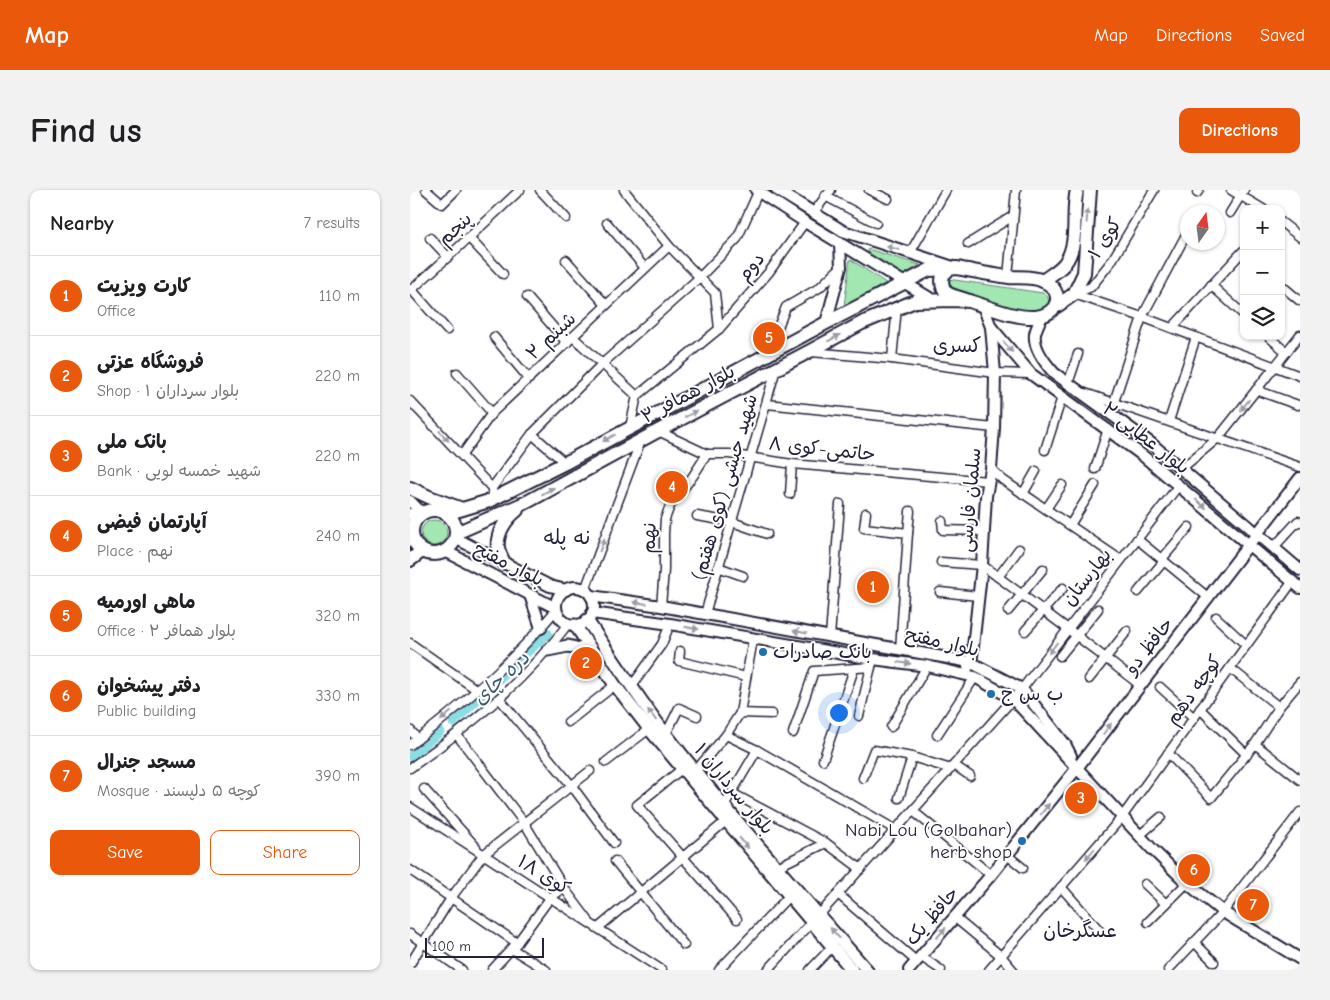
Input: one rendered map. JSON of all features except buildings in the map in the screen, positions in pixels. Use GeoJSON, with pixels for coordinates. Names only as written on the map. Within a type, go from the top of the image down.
{"type":"FeatureCollection","features":[{"type":"Feature","properties":{"kind":"main road"},"geometry":{"type":"LineString","coordinates":[[1057,306],[1056,295],[1053,289],[1043,281],[1064,265],[1071,251],[1077,190]]}},
{"type":"Feature","properties":{"kind":"main road"},"geometry":{"type":"LineString","coordinates":[[952,269],[943,275],[942,279],[944,289],[949,294],[1022,317],[1042,316],[1054,310],[1074,294],[1084,273],[1090,190]]}},
{"type":"Feature","properties":{"kind":"main road","name":"بلوار همافر ۲"},"geometry":{"type":"LineString","coordinates":[[446,514],[462,509],[564,463],[929,270],[952,269],[1043,281]]}},
{"type":"Feature","properties":{"kind":"main road","name":"بلوار همافر ۲"},"geometry":{"type":"LineString","coordinates":[[456,535],[527,502],[862,323],[897,307],[915,301],[970,301]]}},
{"type":"Feature","properties":{"kind":"main road"},"geometry":{"type":"LineString","coordinates":[[410,488],[462,509]]}},
{"type":"Feature","properties":{"kind":"main road"},"geometry":{"type":"LineString","coordinates":[[504,563],[498,547],[503,524],[509,516],[527,502]]}},
{"type":"Feature","properties":{"kind":"main road"},"geometry":{"type":"LineString","coordinates":[[435,511],[446,514],[454,523],[456,535],[450,548],[434,554],[422,551],[411,535],[417,515],[435,511]]}},
{"type":"Feature","properties":{"kind":"main road"},"geometry":{"type":"LineString","coordinates":[[410,560],[422,551]]}},
{"type":"Feature","properties":{"kind":"main road","name":"بلوار سرداران ۱"},"geometry":{"type":"LineString","coordinates":[[590,617],[631,687],[666,734],[777,867],[815,919],[832,947],[852,970]]}},
{"type":"Feature","properties":{"kind":"main road","name":"بلوار سرداران ۱"},"geometry":{"type":"LineString","coordinates":[[571,624],[649,729],[789,896],[867,970]]}},
{"type":"Feature","properties":{"kind":"main road"},"geometry":{"type":"LineString","coordinates":[[548,650],[568,646],[592,652]]}},
{"type":"Feature","properties":{"kind":"street"},"geometry":{"type":"LineString","coordinates":[[426,190],[442,204],[456,190]]}},
{"type":"Feature","properties":{"kind":"street","name":"پنجم"},"geometry":{"type":"LineString","coordinates":[[411,290],[520,190]]}},
{"type":"Feature","properties":{"kind":"street"},"geometry":{"type":"LineString","coordinates":[[540,190],[566,218]]}},
{"type":"Feature","properties":{"kind":"street"},"geometry":{"type":"LineString","coordinates":[[624,190],[669,246],[715,293],[719,330]]}},
{"type":"Feature","properties":{"kind":"street"},"geometry":{"type":"LineString","coordinates":[[410,401],[462,455],[492,494],[532,434],[602,364],[700,276],[737,239],[758,190],[805,222],[933,300]]}},
{"type":"Feature","properties":{"kind":"street"},"geometry":{"type":"LineString","coordinates":[[777,190],[843,231],[952,269]]}},
{"type":"Feature","properties":{"kind":"street"},"geometry":{"type":"LineString","coordinates":[[869,190],[888,199]]}},
{"type":"Feature","properties":{"kind":"street"},"geometry":{"type":"LineString","coordinates":[[910,254],[946,190]]}},
{"type":"Feature","properties":{"kind":"street"},"geometry":{"type":"LineString","coordinates":[[1008,277],[1016,190]]}},
{"type":"Feature","properties":{"kind":"street","name":"کوی ۱"},"geometry":{"type":"LineString","coordinates":[[1074,294],[1091,287],[1111,262],[1154,190]]}},
{"type":"Feature","properties":{"kind":"street"},"geometry":{"type":"LineString","coordinates":[[1231,190],[1242,193],[1258,205]]}},
{"type":"Feature","properties":{"kind":"street"},"geometry":{"type":"LineString","coordinates":[[813,213],[828,193],[876,223]]}},
{"type":"Feature","properties":{"kind":"street"},"geometry":{"type":"LineString","coordinates":[[1230,213],[1242,193]]}},
{"type":"Feature","properties":{"kind":"street"},"geometry":{"type":"LineString","coordinates":[[968,244],[1013,216]]}},
{"type":"Feature","properties":{"kind":"street","name":"دوم"},"geometry":{"type":"LineString","coordinates":[[637,396],[719,330],[769,272],[805,222]]}},
{"type":"Feature","properties":{"kind":"street"},"geometry":{"type":"LineString","coordinates":[[607,223],[645,268]]}},
{"type":"Feature","properties":{"kind":"street"},"geometry":{"type":"LineString","coordinates":[[1285,225],[1300,237]]}},
{"type":"Feature","properties":{"kind":"street"},"geometry":{"type":"LineString","coordinates":[[843,245],[852,242],[853,234]]}},
{"type":"Feature","properties":{"kind":"street"},"geometry":{"type":"LineString","coordinates":[[430,238],[448,258]]}},
{"type":"Feature","properties":{"kind":"street"},"geometry":{"type":"LineString","coordinates":[[469,238],[503,274]]}},
{"type":"Feature","properties":{"kind":"street"},"geometry":{"type":"LineString","coordinates":[[826,323],[841,267],[843,245]]}},
{"type":"Feature","properties":{"kind":"street"},"geometry":{"type":"LineString","coordinates":[[1114,402],[1142,317],[1180,245]]}},
{"type":"Feature","properties":{"kind":"street","name":"شبنم ۲"},"geometry":{"type":"LineString","coordinates":[[462,455],[492,413],[669,246]]}},
{"type":"Feature","properties":{"kind":"street"},"geometry":{"type":"LineString","coordinates":[[1172,328],[1210,285],[1240,255]]}},
{"type":"Feature","properties":{"kind":"street"},"geometry":{"type":"LineString","coordinates":[[566,260],[606,305]]}},
{"type":"Feature","properties":{"kind":"street"},"geometry":{"type":"LineString","coordinates":[[776,332],[786,307],[819,288],[841,267]]}},
{"type":"Feature","properties":{"kind":"street"},"geometry":{"type":"LineString","coordinates":[[1210,285],[1240,311]]}},
{"type":"Feature","properties":{"kind":"street"},"geometry":{"type":"LineString","coordinates":[[1285,288],[1300,301]]}},
{"type":"Feature","properties":{"kind":"street"},"geometry":{"type":"LineString","coordinates":[[411,290],[448,330]]}},
{"type":"Feature","properties":{"kind":"street"},"geometry":{"type":"LineString","coordinates":[[1074,294],[1142,317],[1300,376]]}},
{"type":"Feature","properties":{"kind":"street"},"geometry":{"type":"LineString","coordinates":[[527,297],[567,343]]}},
{"type":"Feature","properties":{"kind":"street","name":"بلوار عطایی ۲"},"geometry":{"type":"LineString","coordinates":[[983,306],[991,327],[1031,374],[1142,455],[1296,585]]}},
{"type":"Feature","properties":{"kind":"street"},"geometry":{"type":"LineString","coordinates":[[892,360],[897,307]]}},
{"type":"Feature","properties":{"kind":"street","name":"بلوار عطایی ۲"},"geometry":{"type":"LineString","coordinates":[[1042,316],[1035,333],[1035,341],[1047,365],[1068,384],[1152,444],[1300,570]]}},
{"type":"Feature","properties":{"kind":"street","name":"سلمان فارسی"},"geometry":{"type":"LineString","coordinates":[[971,676],[970,662],[982,565],[994,428],[995,373],[991,327]]}},
{"type":"Feature","properties":{"kind":"street"},"geometry":{"type":"LineString","coordinates":[[1181,469],[1218,438],[1300,335]]}},
{"type":"Feature","properties":{"kind":"street"},"geometry":{"type":"LineString","coordinates":[[494,337],[529,379]]}},
{"type":"Feature","properties":{"kind":"street"},"geometry":{"type":"LineString","coordinates":[[573,337],[637,396],[630,427]]}},
{"type":"Feature","properties":{"kind":"street"},"geometry":{"type":"LineString","coordinates":[[1169,421],[1196,337]]}},
{"type":"Feature","properties":{"kind":"street"},"geometry":{"type":"LineString","coordinates":[[1272,340],[1286,352]]}},
{"type":"Feature","properties":{"kind":"street"},"geometry":{"type":"LineString","coordinates":[[810,352],[995,373],[1031,374]]}},
{"type":"Feature","properties":{"kind":"street"},"geometry":{"type":"LineString","coordinates":[[1068,384],[1078,354]]}},
{"type":"Feature","properties":{"kind":"street","name":"شهید حبشی (کوی هفتم)"},"geometry":{"type":"LineString","coordinates":[[705,614],[776,369]]}},
{"type":"Feature","properties":{"kind":"street"},"geometry":{"type":"LineString","coordinates":[[457,373],[492,413]]}},
{"type":"Feature","properties":{"kind":"street"},"geometry":{"type":"LineString","coordinates":[[1256,390],[1298,405]]}},
{"type":"Feature","properties":{"kind":"street"},"geometry":{"type":"LineString","coordinates":[[1078,391],[1300,467]]}},
{"type":"Feature","properties":{"kind":"street"},"geometry":{"type":"LineString","coordinates":[[1044,450],[1062,397]]}},
{"type":"Feature","properties":{"kind":"street"},"geometry":{"type":"LineString","coordinates":[[766,404],[994,428]]}},
{"type":"Feature","properties":{"kind":"street"},"geometry":{"type":"LineString","coordinates":[[1096,469],[1108,429]]}},
{"type":"Feature","properties":{"kind":"street","name":"حاتمی-کوی ۸"},"geometry":{"type":"LineString","coordinates":[[658,431],[707,454],[729,454],[792,464],[988,481]]}},
{"type":"Feature","properties":{"kind":"street"},"geometry":{"type":"LineString","coordinates":[[532,434],[564,463]]}},
{"type":"Feature","properties":{"kind":"street"},"geometry":{"type":"LineString","coordinates":[[588,593],[642,440]]}},
{"type":"Feature","properties":{"kind":"street"},"geometry":{"type":"LineString","coordinates":[[1142,455],[1152,444]]}},
{"type":"Feature","properties":{"kind":"street","name":"نهم"},"geometry":{"type":"LineString","coordinates":[[661,606],[665,519],[670,506],[694,476],[707,454]]}},
{"type":"Feature","properties":{"kind":"street"},"geometry":{"type":"LineString","coordinates":[[790,494],[792,464]]}},
{"type":"Feature","properties":{"kind":"street"},"geometry":{"type":"LineString","coordinates":[[991,469],[1003,480],[1121,560]]}},
{"type":"Feature","properties":{"kind":"street"},"geometry":{"type":"LineString","coordinates":[[1023,494],[1036,471]]}},
{"type":"Feature","properties":{"kind":"street"},"geometry":{"type":"LineString","coordinates":[[1258,534],[1300,478]]}},
{"type":"Feature","properties":{"kind":"street"},"geometry":{"type":"LineString","coordinates":[[1046,509],[1062,485]]}},
{"type":"Feature","properties":{"kind":"street"},"geometry":{"type":"LineString","coordinates":[[1070,525],[1095,485]]}},
{"type":"Feature","properties":{"kind":"street","name":"بهارستان"},"geometry":{"type":"LineString","coordinates":[[768,970],[1022,690],[1179,485]]}},
{"type":"Feature","properties":{"kind":"street"},"geometry":{"type":"LineString","coordinates":[[410,501],[417,515]]}},
{"type":"Feature","properties":{"kind":"street"},"geometry":{"type":"LineString","coordinates":[[830,638],[840,504]]}},
{"type":"Feature","properties":{"kind":"street"},"geometry":{"type":"LineString","coordinates":[[900,650],[910,512]]}},
{"type":"Feature","properties":{"kind":"street"},"geometry":{"type":"LineString","coordinates":[[866,513],[864,528],[908,533]]}},
{"type":"Feature","properties":{"kind":"street"},"geometry":{"type":"LineString","coordinates":[[697,516],[732,522],[767,534]]}},
{"type":"Feature","properties":{"kind":"street"},"geometry":{"type":"LineString","coordinates":[[942,521],[943,530],[984,531]]}},
{"type":"Feature","properties":{"kind":"street"},"geometry":{"type":"LineString","coordinates":[[1238,559],[1249,554],[1267,560],[1267,556],[1271,551],[1277,550],[1298,521],[1300,522]]}},
{"type":"Feature","properties":{"kind":"street"},"geometry":{"type":"LineString","coordinates":[[1138,592],[1189,527]]}},
{"type":"Feature","properties":{"kind":"street","name":"حافظ دو"},"geometry":{"type":"LineString","coordinates":[[1077,768],[1258,534]]}},
{"type":"Feature","properties":{"kind":"street","name":"بلوار مفتح"},"geometry":{"type":"LineString","coordinates":[[456,535],[504,563],[550,586],[566,590]]}},
{"type":"Feature","properties":{"kind":"street"},"geometry":{"type":"LineString","coordinates":[[1138,539],[1209,598]]}},
{"type":"Feature","properties":{"kind":"street"},"geometry":{"type":"LineString","coordinates":[[998,577],[1020,549]]}},
{"type":"Feature","properties":{"kind":"street","name":"بلوار مفتح"},"geometry":{"type":"LineString","coordinates":[[445,551],[556,609]]}},
{"type":"Feature","properties":{"kind":"street"},"geometry":{"type":"LineString","coordinates":[[941,562],[982,565],[1068,628],[1140,685]]}},
{"type":"Feature","properties":{"kind":"street"},"geometry":{"type":"LineString","coordinates":[[718,567],[743,576]]}},
{"type":"Feature","properties":{"kind":"street"},"geometry":{"type":"LineString","coordinates":[[1008,611],[1043,569]]}},
{"type":"Feature","properties":{"kind":"street","name":"کوچه دهم"},"geometry":{"type":"LineString","coordinates":[[989,970],[1122,817],[1246,645],[1296,585]]}},
{"type":"Feature","properties":{"kind":"street"},"geometry":{"type":"LineString","coordinates":[[410,745],[477,690],[528,643],[556,609],[558,599],[566,590],[572,588],[588,593],[594,604],[590,617],[571,624],[548,650],[499,698],[457,735],[410,768]]}},
{"type":"Feature","properties":{"kind":"street"},"geometry":{"type":"LineString","coordinates":[[1025,632],[1063,588]]}},
{"type":"Feature","properties":{"kind":"street"},"geometry":{"type":"LineString","coordinates":[[940,592],[978,596]]}},
{"type":"Feature","properties":{"kind":"street","name":"بلوار مفتح"},"geometry":{"type":"LineString","coordinates":[[588,593],[970,662],[1022,690],[1065,744],[1077,768]]}},
{"type":"Feature","properties":{"kind":"street"},"geometry":{"type":"LineString","coordinates":[[530,595],[541,628]]}},
{"type":"Feature","properties":{"kind":"street"},"geometry":{"type":"LineString","coordinates":[[556,609],[560,617],[571,624]]}},
{"type":"Feature","properties":{"kind":"street"},"geometry":{"type":"LineString","coordinates":[[1060,656],[1098,609]]}},
{"type":"Feature","properties":{"kind":"street","name":"بلوار مفتح"},"geometry":{"type":"LineString","coordinates":[[590,617],[670,624],[872,663],[927,666],[971,676],[1013,699],[1077,768]]}},
{"type":"Feature","properties":{"kind":"street"},"geometry":{"type":"LineString","coordinates":[[1216,617],[1246,645]]}},
{"type":"Feature","properties":{"kind":"street"},"geometry":{"type":"LineString","coordinates":[[631,687],[662,644],[670,624]]}},
{"type":"Feature","properties":{"kind":"street"},"geometry":{"type":"LineString","coordinates":[[1089,680],[1126,632]]}},
{"type":"Feature","properties":{"kind":"street"},"geometry":{"type":"LineString","coordinates":[[696,770],[726,735],[740,713],[753,639]]}},
{"type":"Feature","properties":{"kind":"street"},"geometry":{"type":"LineString","coordinates":[[410,643],[477,690]]}},
{"type":"Feature","properties":{"kind":"street"},"geometry":{"type":"LineString","coordinates":[[680,651],[679,661],[746,678]]}},
{"type":"Feature","properties":{"kind":"street"},"geometry":{"type":"LineString","coordinates":[[793,732],[814,671],[854,669],[872,663]]}},
{"type":"Feature","properties":{"kind":"street"},"geometry":{"type":"LineString","coordinates":[[859,716],[872,663]]}},
{"type":"Feature","properties":{"kind":"street"},"geometry":{"type":"LineString","coordinates":[[891,727],[927,666]]}},
{"type":"Feature","properties":{"kind":"street"},"geometry":{"type":"LineString","coordinates":[[1230,668],[1279,707]]}},
{"type":"Feature","properties":{"kind":"street"},"geometry":{"type":"LineString","coordinates":[[823,760],[854,669]]}},
{"type":"Feature","properties":{"kind":"street"},"geometry":{"type":"LineString","coordinates":[[938,735],[971,676]]}},
{"type":"Feature","properties":{"kind":"street"},"geometry":{"type":"LineString","coordinates":[[1168,753],[1211,798],[1247,755],[1279,707],[1300,682]]}},
{"type":"Feature","properties":{"kind":"street"},"geometry":{"type":"LineString","coordinates":[[568,722],[615,685]]}},
{"type":"Feature","properties":{"kind":"street"},"geometry":{"type":"LineString","coordinates":[[1160,687],[1194,718]]}},
{"type":"Feature","properties":{"kind":"street"},"geometry":{"type":"LineString","coordinates":[[499,698],[572,786],[614,843]]}},
{"type":"Feature","properties":{"kind":"street"},"geometry":{"type":"LineString","coordinates":[[666,734],[680,708],[697,716]]}},
{"type":"Feature","properties":{"kind":"street"},"geometry":{"type":"LineString","coordinates":[[1200,709],[1247,755]]}},
{"type":"Feature","properties":{"kind":"street"},"geometry":{"type":"LineString","coordinates":[[740,713],[772,714]]}},
{"type":"Feature","properties":{"kind":"street"},"geometry":{"type":"LineString","coordinates":[[606,762],[649,729]]}},
{"type":"Feature","properties":{"kind":"street"},"geometry":{"type":"LineString","coordinates":[[410,730],[418,739]]}},
{"type":"Feature","properties":{"kind":"street"},"geometry":{"type":"LineString","coordinates":[[457,735],[525,824],[564,888],[594,926],[640,892],[726,821]]}},
{"type":"Feature","properties":{"kind":"street"},"geometry":{"type":"LineString","coordinates":[[726,735],[757,750],[896,830]]}},
{"type":"Feature","properties":{"kind":"street"},"geometry":{"type":"LineString","coordinates":[[1255,744],[1300,780]]}},
{"type":"Feature","properties":{"kind":"street"},"geometry":{"type":"LineString","coordinates":[[725,804],[757,750]]}},
{"type":"Feature","properties":{"kind":"street"},"geometry":{"type":"LineString","coordinates":[[863,778],[874,750],[952,767],[970,776]]}},
{"type":"Feature","properties":{"kind":"street"},"geometry":{"type":"LineString","coordinates":[[899,798],[912,757]]}},
{"type":"Feature","properties":{"kind":"street"},"geometry":{"type":"LineString","coordinates":[[683,768],[637,805],[737,919]]}},
{"type":"Feature","properties":{"kind":"street"},"geometry":{"type":"LineString","coordinates":[[1077,768],[1187,883],[1223,912],[1300,958]]}},
{"type":"Feature","properties":{"kind":"street","name":"حافظ یک"},"geometry":{"type":"LineString","coordinates":[[909,970],[991,875],[1077,768]]}},
{"type":"Feature","properties":{"kind":"street"},"geometry":{"type":"LineString","coordinates":[[410,964],[451,898],[483,856],[590,771]]}},
{"type":"Feature","properties":{"kind":"street"},"geometry":{"type":"LineString","coordinates":[[424,789],[483,856]]}},
{"type":"Feature","properties":{"kind":"street"},"geometry":{"type":"LineString","coordinates":[[732,793],[826,843],[860,869]]}},
{"type":"Feature","properties":{"kind":"street","name":"کوی ۱۸"},"geometry":{"type":"LineString","coordinates":[[410,807],[662,970]]}},
{"type":"Feature","properties":{"kind":"street"},"geometry":{"type":"LineString","coordinates":[[913,811],[991,875]]}},
{"type":"Feature","properties":{"kind":"street"},"geometry":{"type":"LineString","coordinates":[[1168,970],[1223,912],[1300,812]]}},
{"type":"Feature","properties":{"kind":"street"},"geometry":{"type":"LineString","coordinates":[[1140,835],[1161,818]]}},
{"type":"Feature","properties":{"kind":"street"},"geometry":{"type":"LineString","coordinates":[[777,867],[826,843]]}},
{"type":"Feature","properties":{"kind":"street"},"geometry":{"type":"LineString","coordinates":[[1007,855],[1023,868]]}},
{"type":"Feature","properties":{"kind":"street"},"geometry":{"type":"LineString","coordinates":[[615,861],[684,945]]}},
{"type":"Feature","properties":{"kind":"street"},"geometry":{"type":"LineString","coordinates":[[410,870],[451,898],[546,970]]}},
{"type":"Feature","properties":{"kind":"street"},"geometry":{"type":"LineString","coordinates":[[1148,922],[1187,883]]}},
{"type":"Feature","properties":{"kind":"street"},"geometry":{"type":"LineString","coordinates":[[1145,884],[1166,904]]}},
{"type":"Feature","properties":{"kind":"street"},"geometry":{"type":"LineString","coordinates":[[1062,886],[1099,930]]}},
{"type":"Feature","properties":{"kind":"street"},"geometry":{"type":"LineString","coordinates":[[492,970],[514,946],[550,898],[564,888]]}},
{"type":"Feature","properties":{"kind":"street"},"geometry":{"type":"LineString","coordinates":[[838,894],[918,959],[941,970]]}},
{"type":"Feature","properties":{"kind":"street"},"geometry":{"type":"LineString","coordinates":[[719,970],[789,896]]}},
{"type":"Feature","properties":{"kind":"street"},"geometry":{"type":"LineString","coordinates":[[954,917],[1001,956],[1013,970]]}},
{"type":"Feature","properties":{"kind":"street"},"geometry":{"type":"LineString","coordinates":[[410,934],[462,970]]}},
{"type":"Feature","properties":{"kind":"street"},"geometry":{"type":"LineString","coordinates":[[1194,942],[1214,962]]}},
{"type":"Feature","properties":{"kind":"street"},"geometry":{"type":"LineString","coordinates":[[810,970],[832,947]]}},
{"type":"Feature","properties":{"kind":"green space"},"geometry":{"type":"Polygon","coordinates":[[[868,249],[920,265],[903,275],[866,254],[868,249]]]}},
{"type":"Feature","properties":{"kind":"green space"},"geometry":{"type":"Polygon","coordinates":[[[850,259],[886,283],[844,306],[850,259]]]}},
{"type":"Feature","properties":{"kind":"green space"},"geometry":{"type":"Polygon","coordinates":[[[948,279],[1043,293],[1048,297],[1049,301],[1047,308],[1032,313],[999,304],[946,285],[948,279]]]}},
{"type":"Feature","properties":{"kind":"green space"},"geometry":{"type":"Polygon","coordinates":[[[434,520],[443,524],[447,533],[443,542],[434,546],[425,542],[421,533],[425,524],[434,520]]]}},
{"type":"Feature","properties":{"kind":"waterway","name":"دره چای"},"geometry":{"type":"LineString","coordinates":[[453,723],[548,633]]}},
{"type":"Feature","properties":{"kind":"waterway","name":"دره چای"},"geometry":{"type":"LineString","coordinates":[[410,756],[440,732]]}},
{"type":"Feature","properties":{"kind":"place","name":"ماهی اورمیه"},"geometry":{"type":"Point","coordinates":[769,338]}},
{"type":"Feature","properties":{"kind":"place","name":"آپارتمان فیضی"},"geometry":{"type":"Point","coordinates":[672,487]}},
{"type":"Feature","properties":{"kind":"place","name":"کارت ویزیت"},"geometry":{"type":"Point","coordinates":[873,587]}},
{"type":"Feature","properties":{"kind":"place","name":"بانک صادرات"},"geometry":{"type":"Point","coordinates":[763,652]}},
{"type":"Feature","properties":{"kind":"place","name":"فروشگاه عزتی"},"geometry":{"type":"Point","coordinates":[586,663]}},
{"type":"Feature","properties":{"kind":"place","name":"ب س ج"},"geometry":{"type":"Point","coordinates":[991,694]}},
{"type":"Feature","properties":{"kind":"place","name":"بانک ملی"},"geometry":{"type":"Point","coordinates":[1081,798]}},
{"type":"Feature","properties":{"kind":"place","name":"Nabi Lou (Golbahar) herb shop"},"geometry":{"type":"Point","coordinates":[1022,841]}},
{"type":"Feature","properties":{"kind":"place","name":"دفتر پیشخوان"},"geometry":{"type":"Point","coordinates":[1194,870]}},
{"type":"Feature","properties":{"kind":"place","name":"مسجد جنرال"},"geometry":{"type":"Point","coordinates":[1253,905]}},
{"type":"Feature","properties":{"kind":"district","name":"کسری"},"geometry":{"type":"Point","coordinates":[957,345]}},
{"type":"Feature","properties":{"kind":"district","name":"نه پله"},"geometry":{"type":"Point","coordinates":[567,537]}},
{"type":"Feature","properties":{"kind":"district","name":"عسگرخان"},"geometry":{"type":"Point","coordinates":[1080,930]}}]}
